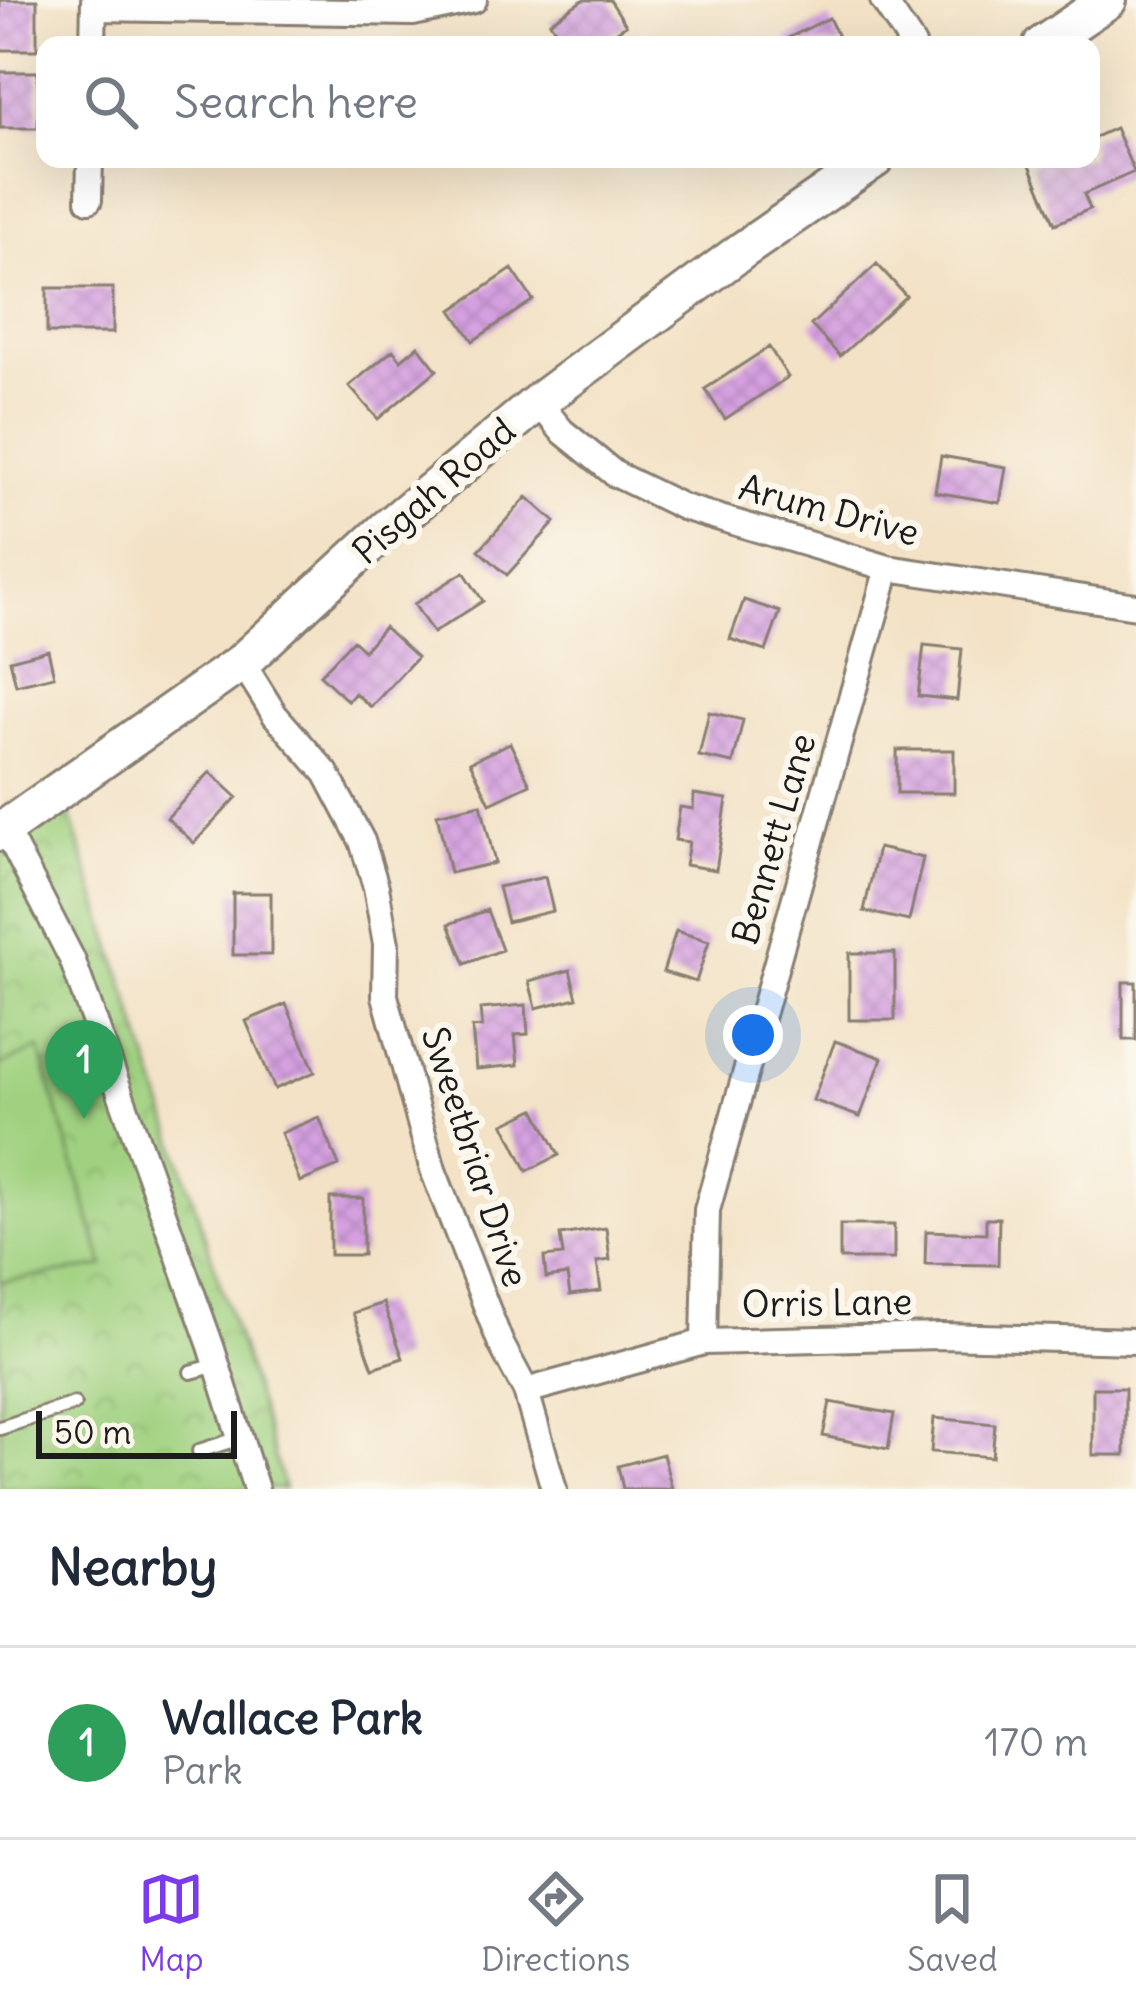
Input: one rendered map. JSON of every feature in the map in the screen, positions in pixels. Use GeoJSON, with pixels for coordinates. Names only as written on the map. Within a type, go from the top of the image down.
{"type":"FeatureCollection","features":[{"type":"Feature","properties":{"kind":"street"},"geometry":{"type":"LineString","coordinates":[[93,36],[94,4],[413,13],[474,0]]}},
{"type":"Feature","properties":{"kind":"street"},"geometry":{"type":"LineString","coordinates":[[883,0],[907,36]]}},
{"type":"Feature","properties":{"kind":"street"},"geometry":{"type":"LineString","coordinates":[[1055,36],[1108,0]]}},
{"type":"Feature","properties":{"kind":"street"},"geometry":{"type":"LineString","coordinates":[[89,200],[90,168]]}},
{"type":"Feature","properties":{"kind":"street","name":"Pisgah Road"},"geometry":{"type":"LineString","coordinates":[[3,830],[242,662],[386,529],[538,402],[707,275],[862,168]]}},
{"type":"Feature","properties":{"kind":"street","name":"Arum Drive"},"geometry":{"type":"LineString","coordinates":[[538,402],[562,431],[615,474],[683,508],[888,568],[1136,606]]}},
{"type":"Feature","properties":{"kind":"street","name":"Bennett Lane"},"geometry":{"type":"LineString","coordinates":[[704,1342],[707,1210],[888,568]]}},
{"type":"Feature","properties":{"kind":"street","name":"Sweetbriar Drive"},"geometry":{"type":"LineString","coordinates":[[242,662],[275,715],[326,773],[362,841],[386,944],[385,996],[433,1170],[501,1343],[526,1391],[554,1489]]}},
{"type":"Feature","properties":{"kind":"street"},"geometry":{"type":"LineString","coordinates":[[3,830],[71,959],[217,1365],[256,1489]]}},
{"type":"Feature","properties":{"kind":"street","name":"Orris Lane"},"geometry":{"type":"LineString","coordinates":[[526,1391],[704,1342],[941,1336],[1136,1341]]}},
{"type":"Feature","properties":{"kind":"lane"},"geometry":{"type":"LineString","coordinates":[[191,1372],[217,1365]]}},
{"type":"Feature","properties":{"kind":"lane"},"geometry":{"type":"LineString","coordinates":[[0,1428],[74,1405]]}},
{"type":"Feature","properties":{"kind":"lane"},"geometry":{"type":"LineString","coordinates":[[199,1451],[240,1438]]}},
{"type":"Feature","properties":{"kind":"green space"},"geometry":{"type":"Polygon","coordinates":[[[63,793],[284,1489],[0,1489],[0,832],[63,793]]]}},
{"type":"Feature","properties":{"kind":"green space"},"geometry":{"type":"Polygon","coordinates":[[[39,1048],[104,1266],[0,1282],[0,1066],[39,1048]]]}},
{"type":"Feature","properties":{"kind":"building"},"geometry":{"type":"Polygon","coordinates":[[[0,0],[37,0],[36,50],[0,50],[0,0]]]}},
{"type":"Feature","properties":{"kind":"building"},"geometry":{"type":"Polygon","coordinates":[[[583,0],[610,0],[626,25],[610,36],[560,36],[550,22],[583,0]]]}},
{"type":"Feature","properties":{"kind":"building"},"geometry":{"type":"Polygon","coordinates":[[[829,18],[838,36],[792,36],[829,18]]]}},
{"type":"Feature","properties":{"kind":"building"},"geometry":{"type":"Polygon","coordinates":[[[0,72],[36,72],[36,128],[0,128],[0,72]]]}},
{"type":"Feature","properties":{"kind":"building"},"geometry":{"type":"Polygon","coordinates":[[[1115,128],[1134,172],[1084,194],[1090,209],[1055,224],[1031,168],[1100,168],[1100,135],[1115,128]]]}},
{"type":"Feature","properties":{"kind":"building"},"geometry":{"type":"Polygon","coordinates":[[[877,264],[906,296],[840,356],[811,325],[877,264]]]}},
{"type":"Feature","properties":{"kind":"building"},"geometry":{"type":"Polygon","coordinates":[[[512,269],[533,300],[473,341],[452,310],[512,269]]]}},
{"type":"Feature","properties":{"kind":"building"},"geometry":{"type":"Polygon","coordinates":[[[47,288],[113,288],[113,333],[47,333],[47,288]]]}},
{"type":"Feature","properties":{"kind":"building"},"geometry":{"type":"Polygon","coordinates":[[[418,346],[437,370],[378,419],[349,386],[393,350],[401,360],[418,346]]]}},
{"type":"Feature","properties":{"kind":"building"},"geometry":{"type":"Polygon","coordinates":[[[769,347],[788,377],[725,419],[705,389],[769,347]]]}},
{"type":"Feature","properties":{"kind":"building"},"geometry":{"type":"Polygon","coordinates":[[[941,456],[1006,467],[1000,503],[935,492],[941,456]]]}},
{"type":"Feature","properties":{"kind":"building"},"geometry":{"type":"Polygon","coordinates":[[[527,497],[555,522],[507,575],[479,550],[527,497]]]}},
{"type":"Feature","properties":{"kind":"building"},"geometry":{"type":"Polygon","coordinates":[[[464,572],[483,601],[433,633],[414,604],[464,572]]]}},
{"type":"Feature","properties":{"kind":"building"},"geometry":{"type":"Polygon","coordinates":[[[744,600],[780,612],[766,651],[730,639],[744,600]]]}},
{"type":"Feature","properties":{"kind":"building"},"geometry":{"type":"Polygon","coordinates":[[[384,627],[417,657],[371,707],[355,693],[348,701],[320,675],[353,640],[364,650],[384,627]]]}},
{"type":"Feature","properties":{"kind":"building"},"geometry":{"type":"Polygon","coordinates":[[[924,645],[962,649],[957,700],[918,696],[924,645]]]}},
{"type":"Feature","properties":{"kind":"building"},"geometry":{"type":"Polygon","coordinates":[[[48,650],[54,676],[16,685],[10,660],[48,650]]]}},
{"type":"Feature","properties":{"kind":"building"},"geometry":{"type":"Polygon","coordinates":[[[709,712],[743,720],[733,763],[699,756],[709,712]]]}},
{"type":"Feature","properties":{"kind":"building"},"geometry":{"type":"Polygon","coordinates":[[[510,743],[530,784],[490,803],[470,762],[510,743]]]}},
{"type":"Feature","properties":{"kind":"building"},"geometry":{"type":"Polygon","coordinates":[[[897,750],[954,750],[954,793],[897,793],[897,750]]]}},
{"type":"Feature","properties":{"kind":"building"},"geometry":{"type":"Polygon","coordinates":[[[210,772],[237,797],[194,843],[167,818],[210,772]]]}},
{"type":"Feature","properties":{"kind":"building"},"geometry":{"type":"Polygon","coordinates":[[[694,794],[727,799],[716,870],[685,865],[689,842],[675,840],[680,807],[693,809],[694,794]]]}},
{"type":"Feature","properties":{"kind":"building"},"geometry":{"type":"Polygon","coordinates":[[[481,804],[495,863],[450,873],[437,814],[481,804]]]}},
{"type":"Feature","properties":{"kind":"building"},"geometry":{"type":"Polygon","coordinates":[[[878,848],[923,858],[909,921],[864,911],[878,848]]]}},
{"type":"Feature","properties":{"kind":"building"},"geometry":{"type":"Polygon","coordinates":[[[545,877],[553,911],[507,922],[498,887],[545,877]]]}},
{"type":"Feature","properties":{"kind":"building"},"geometry":{"type":"Polygon","coordinates":[[[233,893],[271,893],[271,955],[233,955],[233,893]]]}},
{"type":"Feature","properties":{"kind":"building"},"geometry":{"type":"Polygon","coordinates":[[[487,910],[502,950],[465,964],[449,924],[487,910]]]}},
{"type":"Feature","properties":{"kind":"building"},"geometry":{"type":"Polygon","coordinates":[[[676,931],[709,941],[696,982],[663,972],[676,931]]]}},
{"type":"Feature","properties":{"kind":"building"},"geometry":{"type":"Polygon","coordinates":[[[849,953],[895,953],[895,1020],[849,1020],[849,953]]]}},
{"type":"Feature","properties":{"kind":"building"},"geometry":{"type":"Polygon","coordinates":[[[570,970],[577,998],[536,1008],[529,981],[570,970]]]}},
{"type":"Feature","properties":{"kind":"building"},"geometry":{"type":"Polygon","coordinates":[[[1123,982],[1136,982],[1136,1040],[1123,1040],[1123,982]]]}},
{"type":"Feature","properties":{"kind":"building"},"geometry":{"type":"Polygon","coordinates":[[[286,1004],[315,1072],[275,1089],[246,1021],[286,1004]]]}},
{"type":"Feature","properties":{"kind":"building"},"geometry":{"type":"Polygon","coordinates":[[[526,1005],[528,1034],[515,1035],[518,1065],[476,1069],[472,1028],[482,1027],[480,1009],[526,1005]]]}},
{"type":"Feature","properties":{"kind":"building"},"geometry":{"type":"Polygon","coordinates":[[[835,1041],[882,1058],[860,1117],[813,1100],[835,1041]]]}},
{"type":"Feature","properties":{"kind":"building"},"geometry":{"type":"Polygon","coordinates":[[[535,1109],[559,1155],[527,1171],[504,1124],[535,1109]]]}},
{"type":"Feature","properties":{"kind":"building"},"geometry":{"type":"Polygon","coordinates":[[[319,1117],[339,1166],[300,1182],[281,1133],[319,1117]]]}},
{"type":"Feature","properties":{"kind":"building"},"geometry":{"type":"Polygon","coordinates":[[[330,1198],[363,1198],[363,1255],[330,1255],[330,1198]]]}},
{"type":"Feature","properties":{"kind":"building"},"geometry":{"type":"Polygon","coordinates":[[[986,1218],[999,1218],[998,1265],[925,1264],[926,1231],[986,1233],[986,1218]]]}},
{"type":"Feature","properties":{"kind":"building"},"geometry":{"type":"Polygon","coordinates":[[[840,1225],[894,1225],[894,1259],[840,1259],[840,1225]]]}},
{"type":"Feature","properties":{"kind":"building"},"geometry":{"type":"Polygon","coordinates":[[[606,1228],[610,1260],[597,1262],[601,1291],[570,1295],[567,1275],[546,1278],[544,1257],[563,1255],[560,1235],[606,1228]]]}},
{"type":"Feature","properties":{"kind":"building"},"geometry":{"type":"Polygon","coordinates":[[[383,1303],[403,1358],[373,1368],[353,1313],[383,1303]]]}},
{"type":"Feature","properties":{"kind":"building"},"geometry":{"type":"Polygon","coordinates":[[[1093,1388],[1125,1388],[1125,1455],[1093,1455],[1093,1388]]]}},
{"type":"Feature","properties":{"kind":"building"},"geometry":{"type":"Polygon","coordinates":[[[830,1402],[894,1414],[888,1449],[823,1436],[830,1402]]]}},
{"type":"Feature","properties":{"kind":"building"},"geometry":{"type":"Polygon","coordinates":[[[934,1418],[995,1424],[992,1457],[931,1452],[934,1418]]]}},
{"type":"Feature","properties":{"kind":"building"},"geometry":{"type":"Polygon","coordinates":[[[663,1454],[672,1489],[623,1489],[618,1466],[663,1454]]]}},
{"type":"Feature","properties":{"kind":"place","name":"Wallace Park"},"geometry":{"type":"Point","coordinates":[84,1119]}}]}
